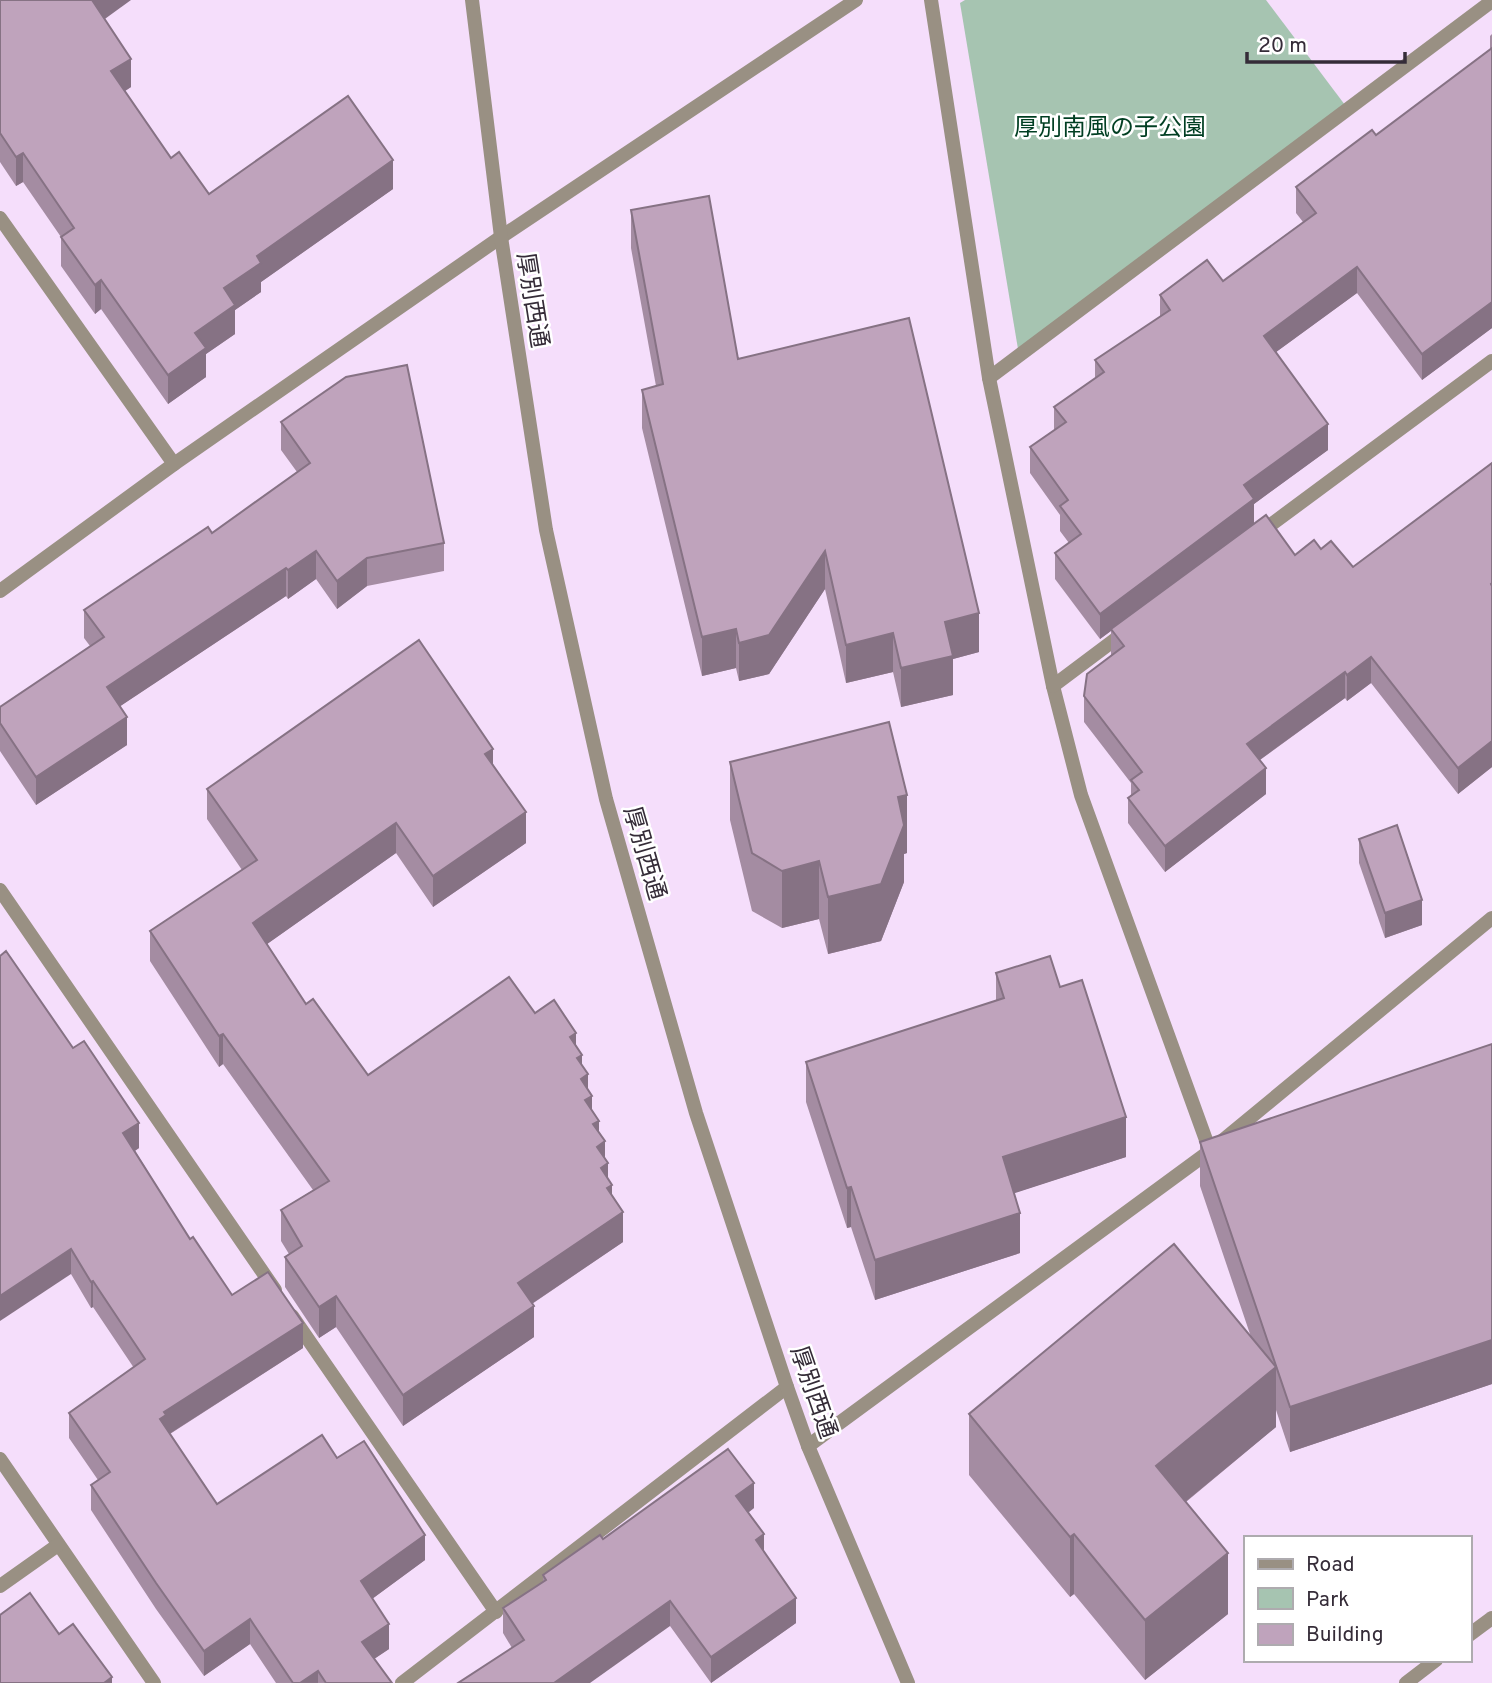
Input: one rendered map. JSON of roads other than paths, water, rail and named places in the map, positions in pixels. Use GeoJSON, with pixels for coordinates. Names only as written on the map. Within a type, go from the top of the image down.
{"type":"FeatureCollection","features":[{"type":"Feature","properties":{"kind":"street","name":"厚別西通"},"geometry":{"type":"LineString","coordinates":[[472,0],[500,237],[546,530],[606,799],[696,1113],[787,1387],[808,1446],[908,1683]]}},
{"type":"Feature","properties":{"kind":"street"},"geometry":{"type":"LineString","coordinates":[[0,591],[174,464],[500,237],[856,0]]}},
{"type":"Feature","properties":{"kind":"street"},"geometry":{"type":"LineString","coordinates":[[931,0],[989,378],[1053,686],[1081,795],[1210,1152]]}},
{"type":"Feature","properties":{"kind":"street"},"geometry":{"type":"LineString","coordinates":[[989,378],[1492,1]]}},
{"type":"Feature","properties":{"kind":"street"},"geometry":{"type":"LineString","coordinates":[[0,218],[174,464]]}},
{"type":"Feature","properties":{"kind":"street"},"geometry":{"type":"LineString","coordinates":[[1251,540],[1492,361]]}},
{"type":"Feature","properties":{"kind":"street"},"geometry":{"type":"LineString","coordinates":[[1053,686],[1141,621]]}},
{"type":"Feature","properties":{"kind":"street"},"geometry":{"type":"LineString","coordinates":[[0,890],[496,1612]]}},
{"type":"Feature","properties":{"kind":"street"},"geometry":{"type":"LineString","coordinates":[[808,1446],[1210,1152],[1491,921]]}},
{"type":"Feature","properties":{"kind":"street"},"geometry":{"type":"LineString","coordinates":[[402,1683],[787,1387]]}},
{"type":"Feature","properties":{"kind":"street"},"geometry":{"type":"LineString","coordinates":[[0,1459],[154,1683]]}},
{"type":"Feature","properties":{"kind":"street"},"geometry":{"type":"LineString","coordinates":[[0,1586],[58,1545]]}},
{"type":"Feature","properties":{"kind":"street"},"geometry":{"type":"LineString","coordinates":[[1471,1634],[1492,1618]]}},
{"type":"Feature","properties":{"kind":"street"},"geometry":{"type":"LineString","coordinates":[[1406,1683],[1433,1662]]}},
{"type":"Feature","properties":{"kind":"park label","name":"厚別南風の子公園"},"geometry":{"type":"Point","coordinates":[1110,127]}}]}
